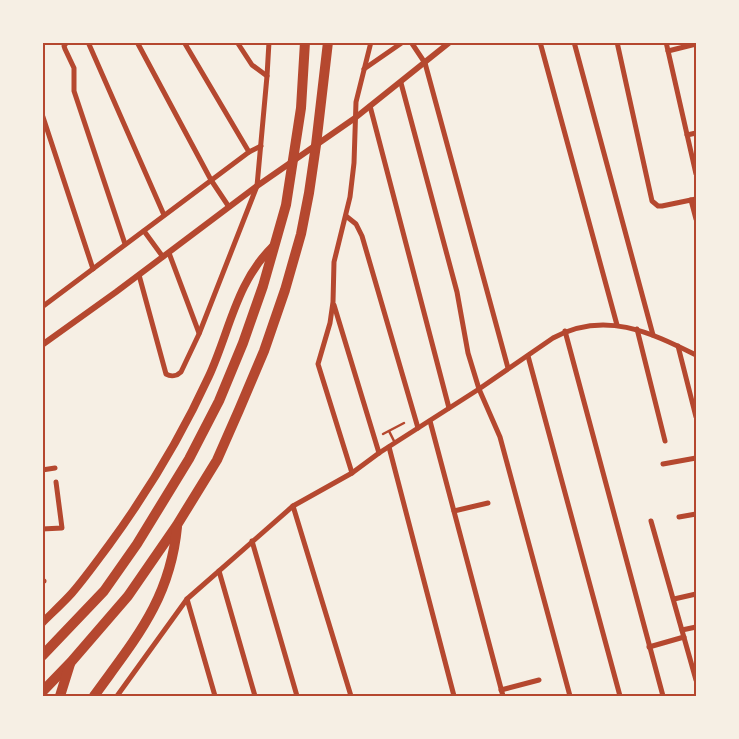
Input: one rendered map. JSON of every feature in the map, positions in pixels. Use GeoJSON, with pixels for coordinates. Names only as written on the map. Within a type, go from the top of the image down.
{"type":"FeatureCollection","features":[{"type":"Feature","properties":{"kind":"highway"},"geometry":{"type":"LineString","coordinates":[[42,656],[104,590],[157,512],[202,436],[219,401],[243,343],[275,244],[290,187],[301,108],[305,42]]}},
{"type":"Feature","properties":{"kind":"highway"},"geometry":{"type":"LineString","coordinates":[[42,692],[71,662],[128,596],[177,525],[216,460],[264,351],[285,290],[301,234],[319,128],[328,42]]}},
{"type":"Feature","properties":{"kind":"highway"},"geometry":{"type":"LineString","coordinates":[[94,696],[139,633],[154,608],[170,567],[177,525]]}},
{"type":"Feature","properties":{"kind":"highway"},"geometry":{"type":"LineString","coordinates":[[60,696],[71,662]]}},
{"type":"Feature","properties":{"kind":"main road"},"geometry":{"type":"LineString","coordinates":[[42,623],[72,593],[107,548],[140,500],[179,434],[196,400],[220,349],[242,287],[254,267],[275,244]]}},
{"type":"Feature","properties":{"kind":"street"},"geometry":{"type":"LineString","coordinates":[[67,42],[64,46],[75,74],[74,91],[125,244]]}},
{"type":"Feature","properties":{"kind":"street"},"geometry":{"type":"LineString","coordinates":[[88,42],[164,216]]}},
{"type":"Feature","properties":{"kind":"street"},"geometry":{"type":"LineString","coordinates":[[138,42],[211,180],[230,207]]}},
{"type":"Feature","properties":{"kind":"street"},"geometry":{"type":"LineString","coordinates":[[184,42],[249,152]]}},
{"type":"Feature","properties":{"kind":"street"},"geometry":{"type":"LineString","coordinates":[[237,42],[252,65],[267,76]]}},
{"type":"Feature","properties":{"kind":"street"},"geometry":{"type":"LineString","coordinates":[[139,275],[166,374],[174,376],[181,372],[199,334],[257,186],[269,42]]}},
{"type":"Feature","properties":{"kind":"street"},"geometry":{"type":"LineString","coordinates":[[352,473],[318,364],[328,334],[333,302],[334,262],[346,216],[352,180],[358,91],[371,42]]}},
{"type":"Feature","properties":{"kind":"street"},"geometry":{"type":"LineString","coordinates":[[364,69],[403,42]]}},
{"type":"Feature","properties":{"kind":"street"},"geometry":{"type":"LineString","coordinates":[[411,42],[425,63],[508,368]]}},
{"type":"Feature","properties":{"kind":"street"},"geometry":{"type":"LineString","coordinates":[[42,345],[257,186],[355,118],[450,42]]}},
{"type":"Feature","properties":{"kind":"street"},"geometry":{"type":"LineString","coordinates":[[540,42],[617,325]]}},
{"type":"Feature","properties":{"kind":"street"},"geometry":{"type":"LineString","coordinates":[[574,42],[653,335]]}},
{"type":"Feature","properties":{"kind":"street"},"geometry":{"type":"LineString","coordinates":[[617,42],[652,201],[658,206],[662,206],[694,199],[696,219]]}},
{"type":"Feature","properties":{"kind":"street"},"geometry":{"type":"LineString","coordinates":[[666,42],[696,174]]}},
{"type":"Feature","properties":{"kind":"street"},"geometry":{"type":"LineString","coordinates":[[668,51],[696,44]]}},
{"type":"Feature","properties":{"kind":"street"},"geometry":{"type":"LineString","coordinates":[[401,83],[457,292],[468,353],[479,389],[500,437],[570,696]]}},
{"type":"Feature","properties":{"kind":"street"},"geometry":{"type":"LineString","coordinates":[[370,106],[449,408]]}},
{"type":"Feature","properties":{"kind":"street"},"geometry":{"type":"LineString","coordinates":[[42,114],[93,269]]}},
{"type":"Feature","properties":{"kind":"street"},"geometry":{"type":"LineString","coordinates":[[687,135],[696,133]]}},
{"type":"Feature","properties":{"kind":"street"},"geometry":{"type":"LineString","coordinates":[[42,306],[249,152],[261,146]]}},
{"type":"Feature","properties":{"kind":"street"},"geometry":{"type":"LineString","coordinates":[[346,216],[356,224],[362,236],[393,348],[418,428]]}},
{"type":"Feature","properties":{"kind":"street"},"geometry":{"type":"LineString","coordinates":[[144,231],[166,255],[199,334]]}},
{"type":"Feature","properties":{"kind":"street"},"geometry":{"type":"LineString","coordinates":[[333,302],[379,453]]}},
{"type":"Feature","properties":{"kind":"street"},"geometry":{"type":"LineString","coordinates":[[117,696],[187,599],[293,506],[352,473],[379,453],[565,332],[590,326],[617,325],[653,335],[696,355]]}},
{"type":"Feature","properties":{"kind":"street"},"geometry":{"type":"LineString","coordinates":[[637,329],[665,441]]}},
{"type":"Feature","properties":{"kind":"street"},"geometry":{"type":"LineString","coordinates":[[565,332],[663,696]]}},
{"type":"Feature","properties":{"kind":"street"},"geometry":{"type":"LineString","coordinates":[[678,346],[696,417]]}},
{"type":"Feature","properties":{"kind":"street"},"geometry":{"type":"LineString","coordinates":[[528,356],[620,696]]}},
{"type":"Feature","properties":{"kind":"street"},"geometry":{"type":"LineString","coordinates":[[430,421],[503,696]]}},
{"type":"Feature","properties":{"kind":"street"},"geometry":{"type":"LineString","coordinates":[[389,447],[454,696]]}},
{"type":"Feature","properties":{"kind":"street"},"geometry":{"type":"LineString","coordinates":[[663,464],[696,460]]}},
{"type":"Feature","properties":{"kind":"street"},"geometry":{"type":"LineString","coordinates":[[42,470],[55,468]]}},
{"type":"Feature","properties":{"kind":"street"},"geometry":{"type":"LineString","coordinates":[[42,529],[62,528],[56,482]]}},
{"type":"Feature","properties":{"kind":"street"},"geometry":{"type":"LineString","coordinates":[[454,511],[488,503]]}},
{"type":"Feature","properties":{"kind":"street"},"geometry":{"type":"LineString","coordinates":[[293,506],[351,696]]}},
{"type":"Feature","properties":{"kind":"street"},"geometry":{"type":"LineString","coordinates":[[679,517],[696,514]]}},
{"type":"Feature","properties":{"kind":"street"},"geometry":{"type":"LineString","coordinates":[[651,521],[684,637],[694,665],[696,680]]}},
{"type":"Feature","properties":{"kind":"street"},"geometry":{"type":"LineString","coordinates":[[252,541],[297,696]]}},
{"type":"Feature","properties":{"kind":"street"},"geometry":{"type":"LineString","coordinates":[[219,571],[255,696]]}},
{"type":"Feature","properties":{"kind":"street"},"geometry":{"type":"LineString","coordinates":[[674,600],[696,594]]}},
{"type":"Feature","properties":{"kind":"street"},"geometry":{"type":"LineString","coordinates":[[187,599],[215,696]]}},
{"type":"Feature","properties":{"kind":"street"},"geometry":{"type":"LineString","coordinates":[[682,630],[696,626]]}},
{"type":"Feature","properties":{"kind":"street"},"geometry":{"type":"LineString","coordinates":[[649,647],[684,637]]}},
{"type":"Feature","properties":{"kind":"street"},"geometry":{"type":"LineString","coordinates":[[501,690],[539,680]]}},
{"type":"Feature","properties":{"kind":"lane"},"geometry":{"type":"LineString","coordinates":[[383,434],[404,423]]}},
{"type":"Feature","properties":{"kind":"lane"},"geometry":{"type":"LineString","coordinates":[[389,431],[395,443]]}}]}
